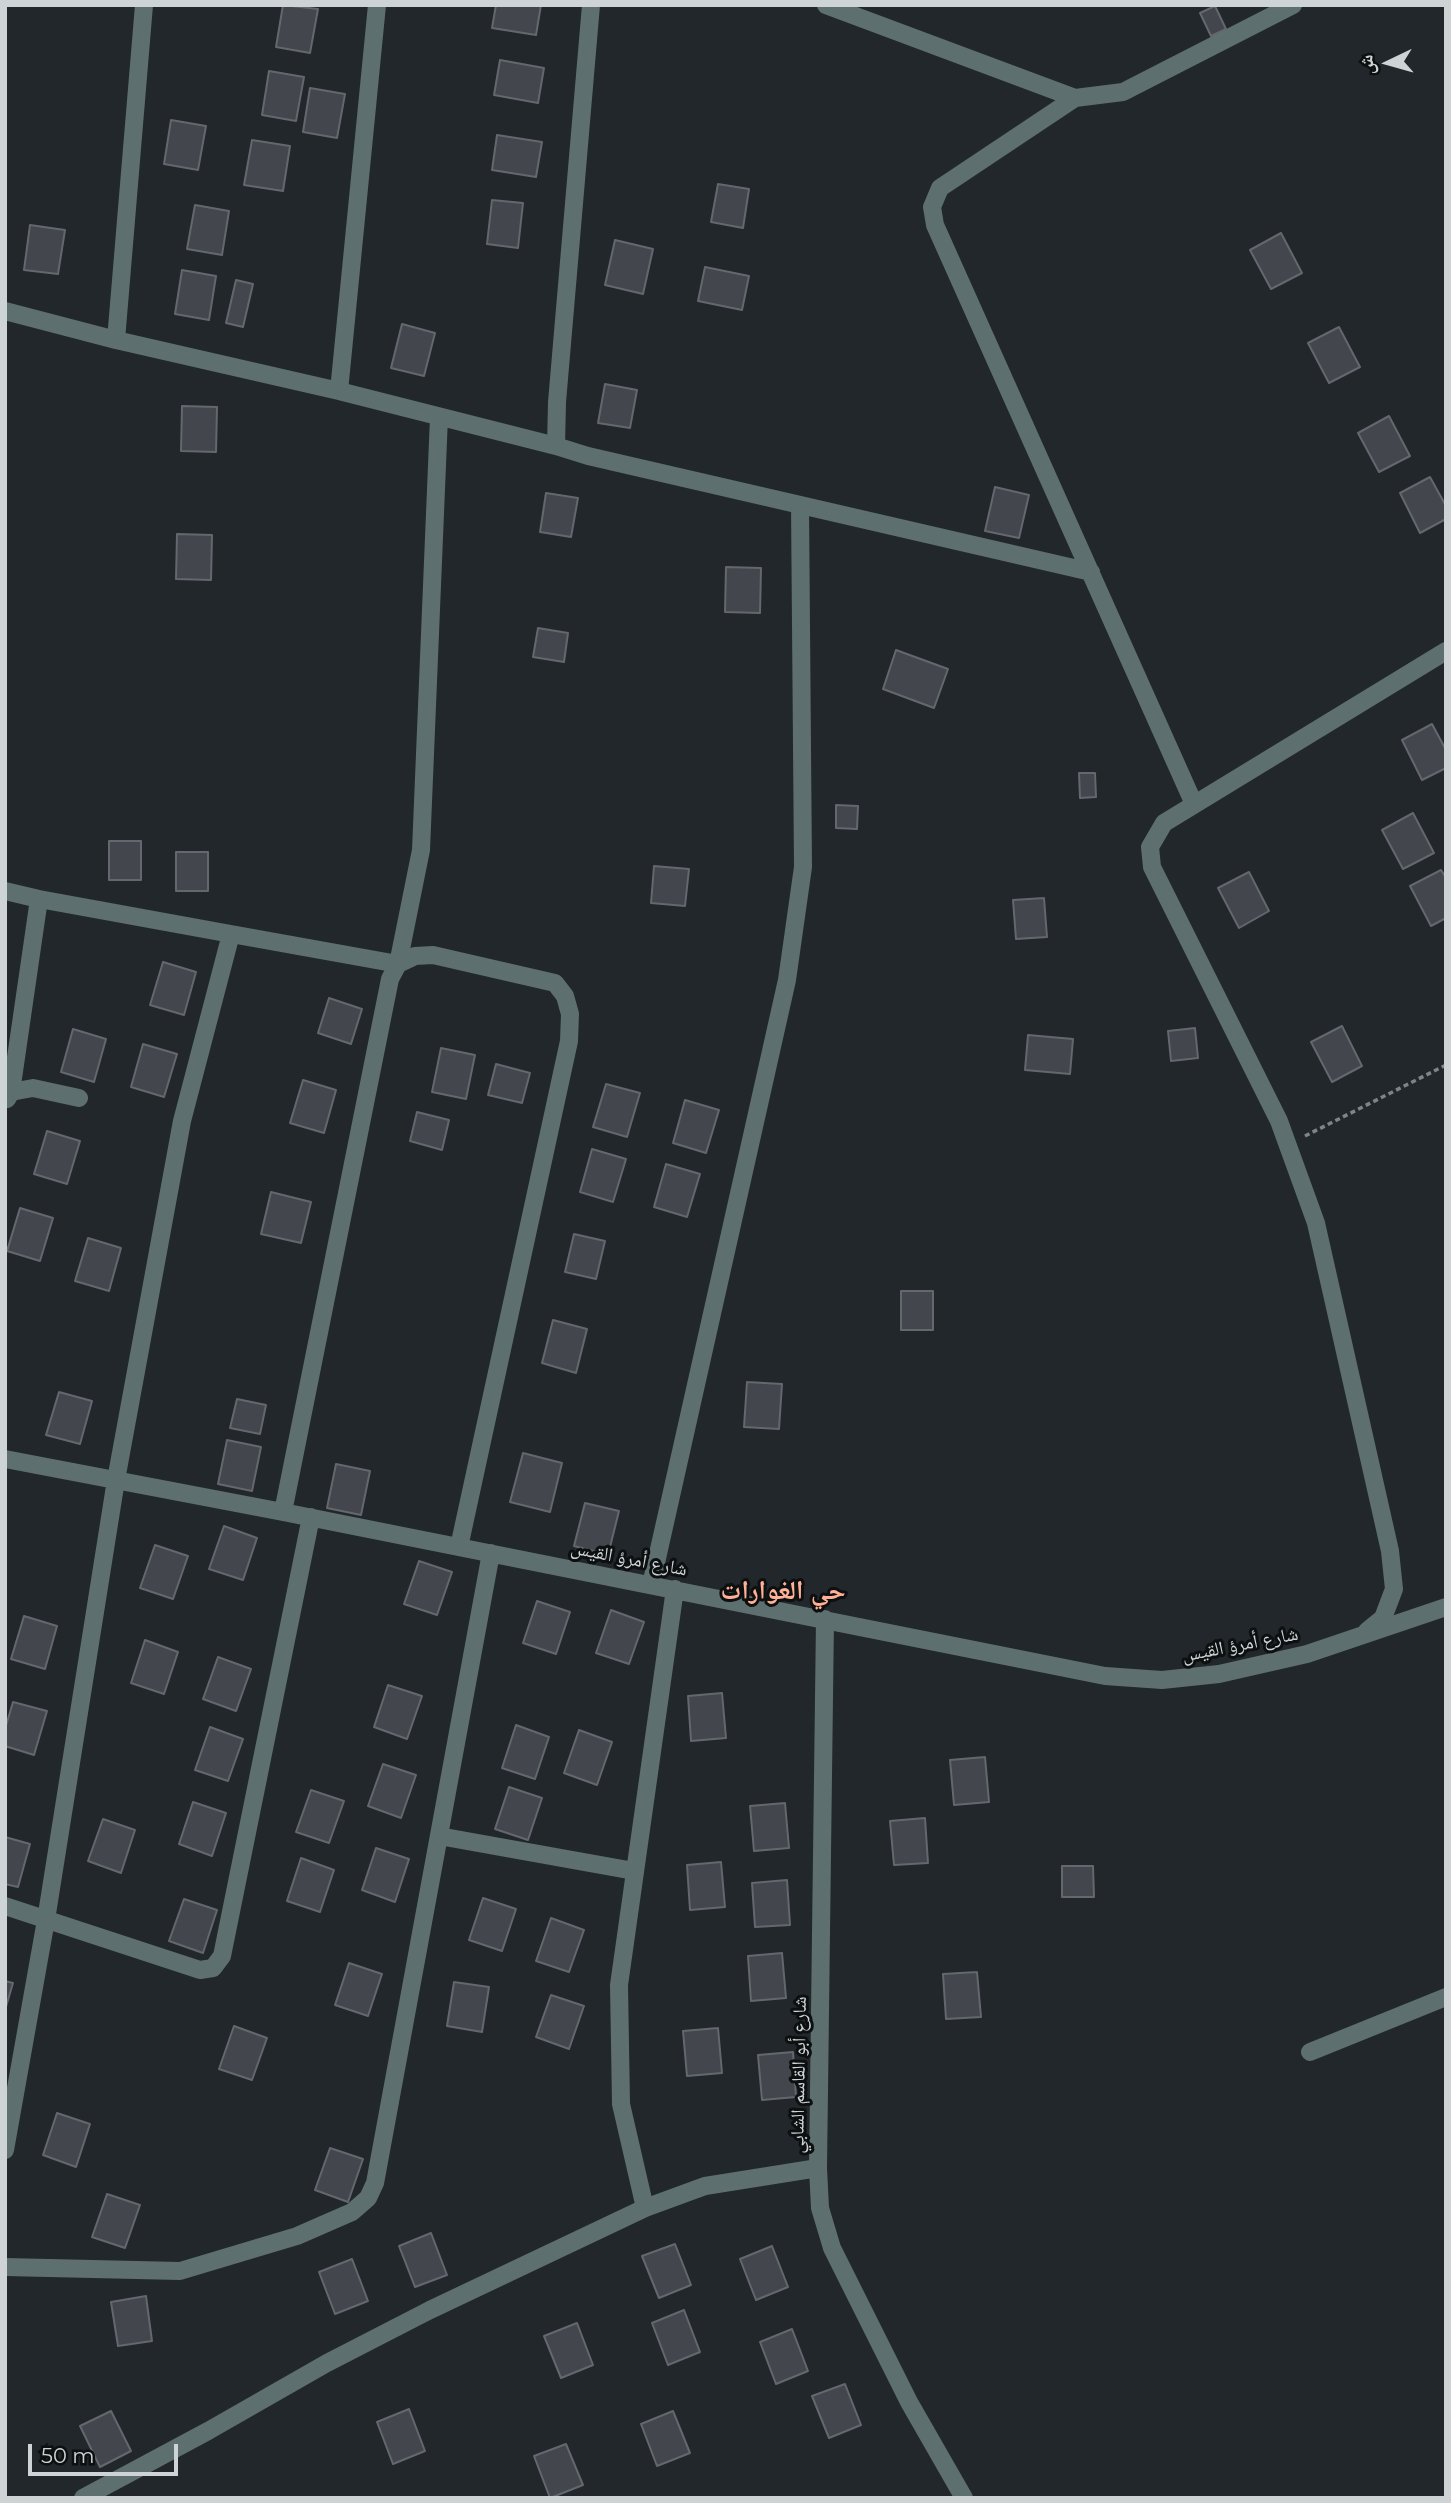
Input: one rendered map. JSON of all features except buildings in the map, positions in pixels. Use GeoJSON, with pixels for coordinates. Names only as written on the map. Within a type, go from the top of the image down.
{"type":"FeatureCollection","features":[{"type":"Feature","properties":{"kind":"street"},"geometry":{"type":"LineString","coordinates":[[116,340],[144,5]]}},
{"type":"Feature","properties":{"kind":"street"},"geometry":{"type":"LineString","coordinates":[[339,391],[377,5]]}},
{"type":"Feature","properties":{"kind":"street"},"geometry":{"type":"LineString","coordinates":[[556,446],[556,402],[591,5]]}},
{"type":"Feature","properties":{"kind":"street"},"geometry":{"type":"LineString","coordinates":[[826,5],[863,12],[1075,98]]}},
{"type":"Feature","properties":{"kind":"street"},"geometry":{"type":"LineString","coordinates":[[1195,804],[936,225],[932,207],[940,188],[1075,98],[1123,92],[1293,5]]}},
{"type":"Feature","properties":{"kind":"street"},"geometry":{"type":"LineString","coordinates":[[5,311],[116,340],[339,391],[588,456],[1091,572]]}},
{"type":"Feature","properties":{"kind":"street"},"geometry":{"type":"LineString","coordinates":[[283,1511],[388,989],[398,964],[421,850],[439,417]]}},
{"type":"Feature","properties":{"kind":"street"},"geometry":{"type":"LineString","coordinates":[[651,1585],[791,955],[803,867],[800,505]]}},
{"type":"Feature","properties":{"kind":"street"},"geometry":{"type":"LineString","coordinates":[[1359,1637],[1383,1618],[1394,1589],[1390,1551],[1316,1223],[1279,1121],[1152,867],[1150,847],[1164,823],[1446,651]]}},
{"type":"Feature","properties":{"kind":"street"},"geometry":{"type":"LineString","coordinates":[[5,891],[39,900],[398,964],[415,956],[433,955],[555,983],[565,996],[570,1014],[569,1041],[458,1547]]}},
{"type":"Feature","properties":{"kind":"street"},"geometry":{"type":"LineString","coordinates":[[39,900],[8,1097],[33,1088],[79,1098]]}},
{"type":"Feature","properties":{"kind":"street"},"geometry":{"type":"LineString","coordinates":[[5,2150],[46,1920],[116,1480],[182,1121],[231,934]]}},
{"type":"Feature","properties":{"kind":"street","name":"شارع أمرؤ القيس"},"geometry":{"type":"LineString","coordinates":[[5,1459],[283,1511],[1105,1676],[1162,1680],[1219,1674],[1307,1654],[1446,1607]]}},
{"type":"Feature","properties":{"kind":"street"},"geometry":{"type":"LineString","coordinates":[[5,1906],[200,1970],[213,1968],[222,1956],[311,1517]]}},
{"type":"Feature","properties":{"kind":"street"},"geometry":{"type":"LineString","coordinates":[[5,2267],[180,2271],[297,2236],[352,2212],[368,2198],[376,2183],[491,1553]]}},
{"type":"Feature","properties":{"kind":"street"},"geometry":{"type":"LineString","coordinates":[[645,2208],[621,2104],[619,1985],[675,1589]]}},
{"type":"Feature","properties":{"kind":"street","name":"شارع أبو القاسم الشابي"},"geometry":{"type":"LineString","coordinates":[[825,1619],[818,2168],[820,2208],[832,2248],[909,2402],[964,2498]]}},
{"type":"Feature","properties":{"kind":"street"},"geometry":{"type":"LineString","coordinates":[[439,1836],[634,1871]]}},
{"type":"Feature","properties":{"kind":"street"},"geometry":{"type":"LineString","coordinates":[[1310,2052],[1446,1997]]}},
{"type":"Feature","properties":{"kind":"street"},"geometry":{"type":"LineString","coordinates":[[83,2498],[430,2310],[645,2208],[705,2186],[818,2168]]}},
{"type":"Feature","properties":{"kind":"path"},"geometry":{"type":"LineString","coordinates":[[1287,1145],[1446,1065]]}},
{"type":"Feature","properties":{"kind":"district","name":"حي الغوارات"},"geometry":{"type":"Point","coordinates":[783,1591]}}]}
